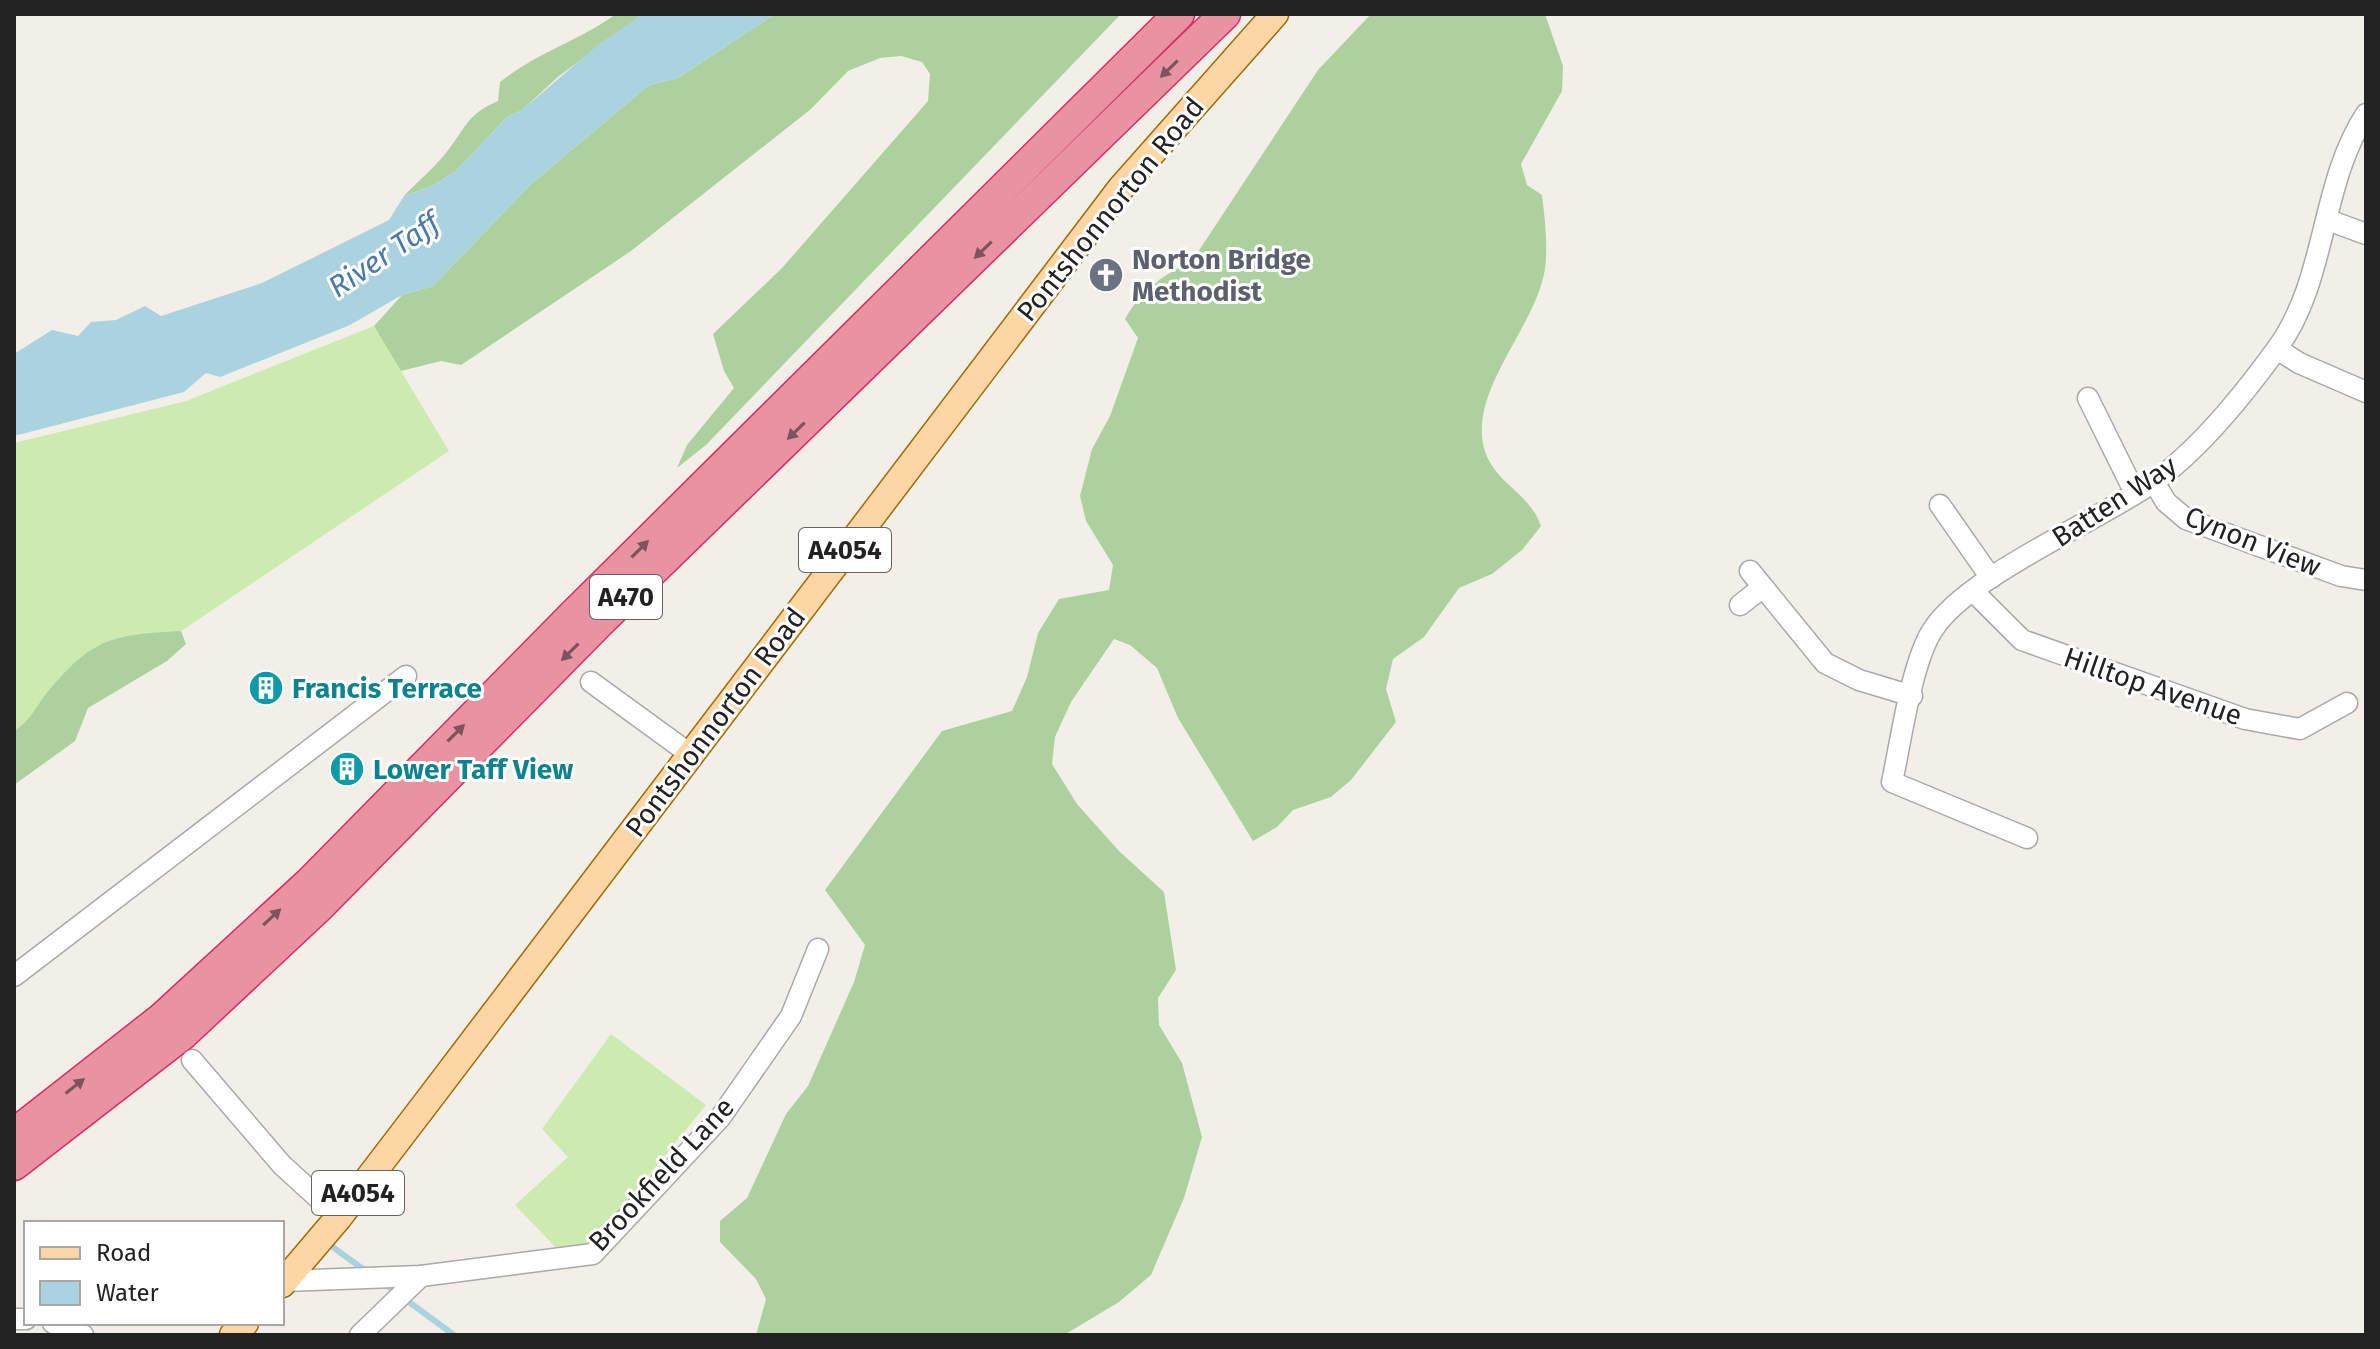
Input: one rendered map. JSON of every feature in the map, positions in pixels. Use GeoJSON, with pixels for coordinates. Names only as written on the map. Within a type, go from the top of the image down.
{"type":"FeatureCollection","features":[{"type":"Feature","properties":{"kind":"highway","name":"A470"},"geometry":{"type":"LineString","coordinates":[[14,1134],[162,1018],[309,883],[583,605],[1179,14]]}},
{"type":"Feature","properties":{"kind":"highway","name":"A470"},"geometry":{"type":"LineString","coordinates":[[14,1165],[182,1035],[320,906],[600,622],[1225,14]]}},
{"type":"Feature","properties":{"kind":"main road","name":"Pontshonnorton Road"},"geometry":{"type":"LineString","coordinates":[[339,1217],[1121,188],[1275,14]]}},
{"type":"Feature","properties":{"kind":"main road","name":"A4054"},"geometry":{"type":"LineString","coordinates":[[284,1281],[339,1217]]}},
{"type":"Feature","properties":{"kind":"street","name":"Batten Way"},"geometry":{"type":"LineString","coordinates":[[2027,838],[1892,782],[1924,645],[1942,616],[1991,578],[2154,482],[2190,451],[2277,349],[2300,309],[2328,220],[2342,160],[2366,114]]}},
{"type":"Feature","properties":{"kind":"street"},"geometry":{"type":"LineString","coordinates":[[2328,220],[2366,234]]}},
{"type":"Feature","properties":{"kind":"street"},"geometry":{"type":"LineString","coordinates":[[2277,349],[2299,363],[2366,392]]}},
{"type":"Feature","properties":{"kind":"street"},"geometry":{"type":"LineString","coordinates":[[2088,398],[2135,493]]}},
{"type":"Feature","properties":{"kind":"street","name":"Cynon View"},"geometry":{"type":"LineString","coordinates":[[2154,482],[2166,502],[2186,519],[2341,576],[2366,580]]}},
{"type":"Feature","properties":{"kind":"street"},"geometry":{"type":"LineString","coordinates":[[1940,505],[1991,578]]}},
{"type":"Feature","properties":{"kind":"street"},"geometry":{"type":"LineString","coordinates":[[1740,605],[1756,579],[1825,663],[1859,680],[1912,696]]}},
{"type":"Feature","properties":{"kind":"street","name":"Hilltop Avenue"},"geometry":{"type":"LineString","coordinates":[[1974,592],[2022,640],[2245,719],[2300,729],[2347,703]]}},
{"type":"Feature","properties":{"kind":"street"},"geometry":{"type":"LineString","coordinates":[[14,976],[406,676]]}},
{"type":"Feature","properties":{"kind":"street"},"geometry":{"type":"LineString","coordinates":[[591,682],[690,754]]}},
{"type":"Feature","properties":{"kind":"street","name":"Brookfield Lane"},"geometry":{"type":"LineString","coordinates":[[284,1282],[421,1276],[593,1254],[720,1118],[791,1016],[818,949]]}},
{"type":"Feature","properties":{"kind":"street"},"geometry":{"type":"LineString","coordinates":[[192,1060],[282,1165],[339,1217]]}},
{"type":"Feature","properties":{"kind":"street"},"geometry":{"type":"LineString","coordinates":[[360,1335],[421,1276]]}},
{"type":"Feature","properties":{"kind":"street"},"geometry":{"type":"LineString","coordinates":[[58,1325],[83,1335]]}},
{"type":"Feature","properties":{"kind":"green space"},"geometry":{"type":"Polygon","coordinates":[[[616,14],[643,14],[559,76],[522,110],[507,117],[456,171],[434,185],[404,196],[440,160],[472,117],[498,101],[500,82],[616,14]]]}},
{"type":"Feature","properties":{"kind":"green space"},"geometry":{"type":"Polygon","coordinates":[[[775,14],[1121,14],[706,445],[677,468],[687,445],[734,388],[724,371],[713,334],[782,268],[928,101],[930,74],[922,62],[901,56],[880,58],[848,71],[811,109],[631,251],[461,365],[441,361],[401,371],[374,326],[402,295],[433,286],[531,184],[649,85],[678,78],[775,14]]]}},
{"type":"Feature","properties":{"kind":"green space"},"geometry":{"type":"Polygon","coordinates":[[[1371,14],[1545,14],[1563,66],[1562,91],[1521,164],[1527,185],[1542,195],[1545,269],[1530,313],[1494,381],[1482,426],[1484,448],[1489,460],[1536,514],[1541,526],[1522,550],[1492,574],[1459,588],[1424,637],[1393,659],[1386,689],[1396,722],[1351,780],[1331,797],[1293,810],[1277,827],[1253,841],[1178,718],[1157,668],[1130,645],[1114,639],[1071,702],[1055,737],[1052,764],[1077,804],[1119,851],[1164,892],[1176,970],[1158,998],[1159,1025],[1182,1063],[1202,1137],[1184,1198],[1151,1275],[1119,1302],[1064,1335],[756,1335],[766,1299],[756,1279],[720,1242],[720,1221],[747,1198],[786,1114],[808,1086],[854,982],[865,945],[825,890],[942,731],[1012,711],[1027,677],[1038,633],[1059,599],[1109,590],[1113,565],[1086,521],[1080,496],[1092,449],[1110,416],[1138,338],[1125,319],[1138,299],[1154,284],[1192,261],[1318,70],[1371,14]]]}},
{"type":"Feature","properties":{"kind":"green space"},"geometry":{"type":"Polygon","coordinates":[[[374,326],[449,451],[181,631],[14,731],[14,443],[186,401],[374,326]]]}},
{"type":"Feature","properties":{"kind":"green space"},"geometry":{"type":"Polygon","coordinates":[[[181,631],[186,644],[167,661],[88,708],[75,741],[14,785],[14,731],[80,658],[94,648],[122,637],[181,631]]]}},
{"type":"Feature","properties":{"kind":"green space"},"geometry":{"type":"Polygon","coordinates":[[[611,1034],[706,1105],[591,1246],[562,1254],[515,1205],[568,1157],[542,1129],[611,1034]]]}},
{"type":"Feature","properties":{"kind":"water","name":"River Taff"},"geometry":{"type":"Polygon","coordinates":[[[643,14],[775,14],[678,78],[649,85],[531,184],[433,286],[402,295],[350,325],[220,377],[206,373],[184,392],[14,436],[14,354],[52,330],[78,336],[91,322],[116,320],[145,306],[161,316],[262,283],[389,220],[404,196],[434,185],[456,171],[507,117],[522,110],[599,44],[643,14]]]}},
{"type":"Feature","properties":{"kind":"waterway"},"geometry":{"type":"LineString","coordinates":[[330,1245],[367,1272]]}},
{"type":"Feature","properties":{"kind":"waterway"},"geometry":{"type":"LineString","coordinates":[[383,1283],[454,1335]]}},
{"type":"Feature","properties":{"kind":"place","name":"Norton Bridge Methodist"},"geometry":{"type":"Point","coordinates":[1106,275]}},
{"type":"Feature","properties":{"kind":"place","name":"Francis Terrace"},"geometry":{"type":"Point","coordinates":[266,688]}},
{"type":"Feature","properties":{"kind":"place","name":"Lower Taff View"},"geometry":{"type":"Point","coordinates":[347,769]}}]}
